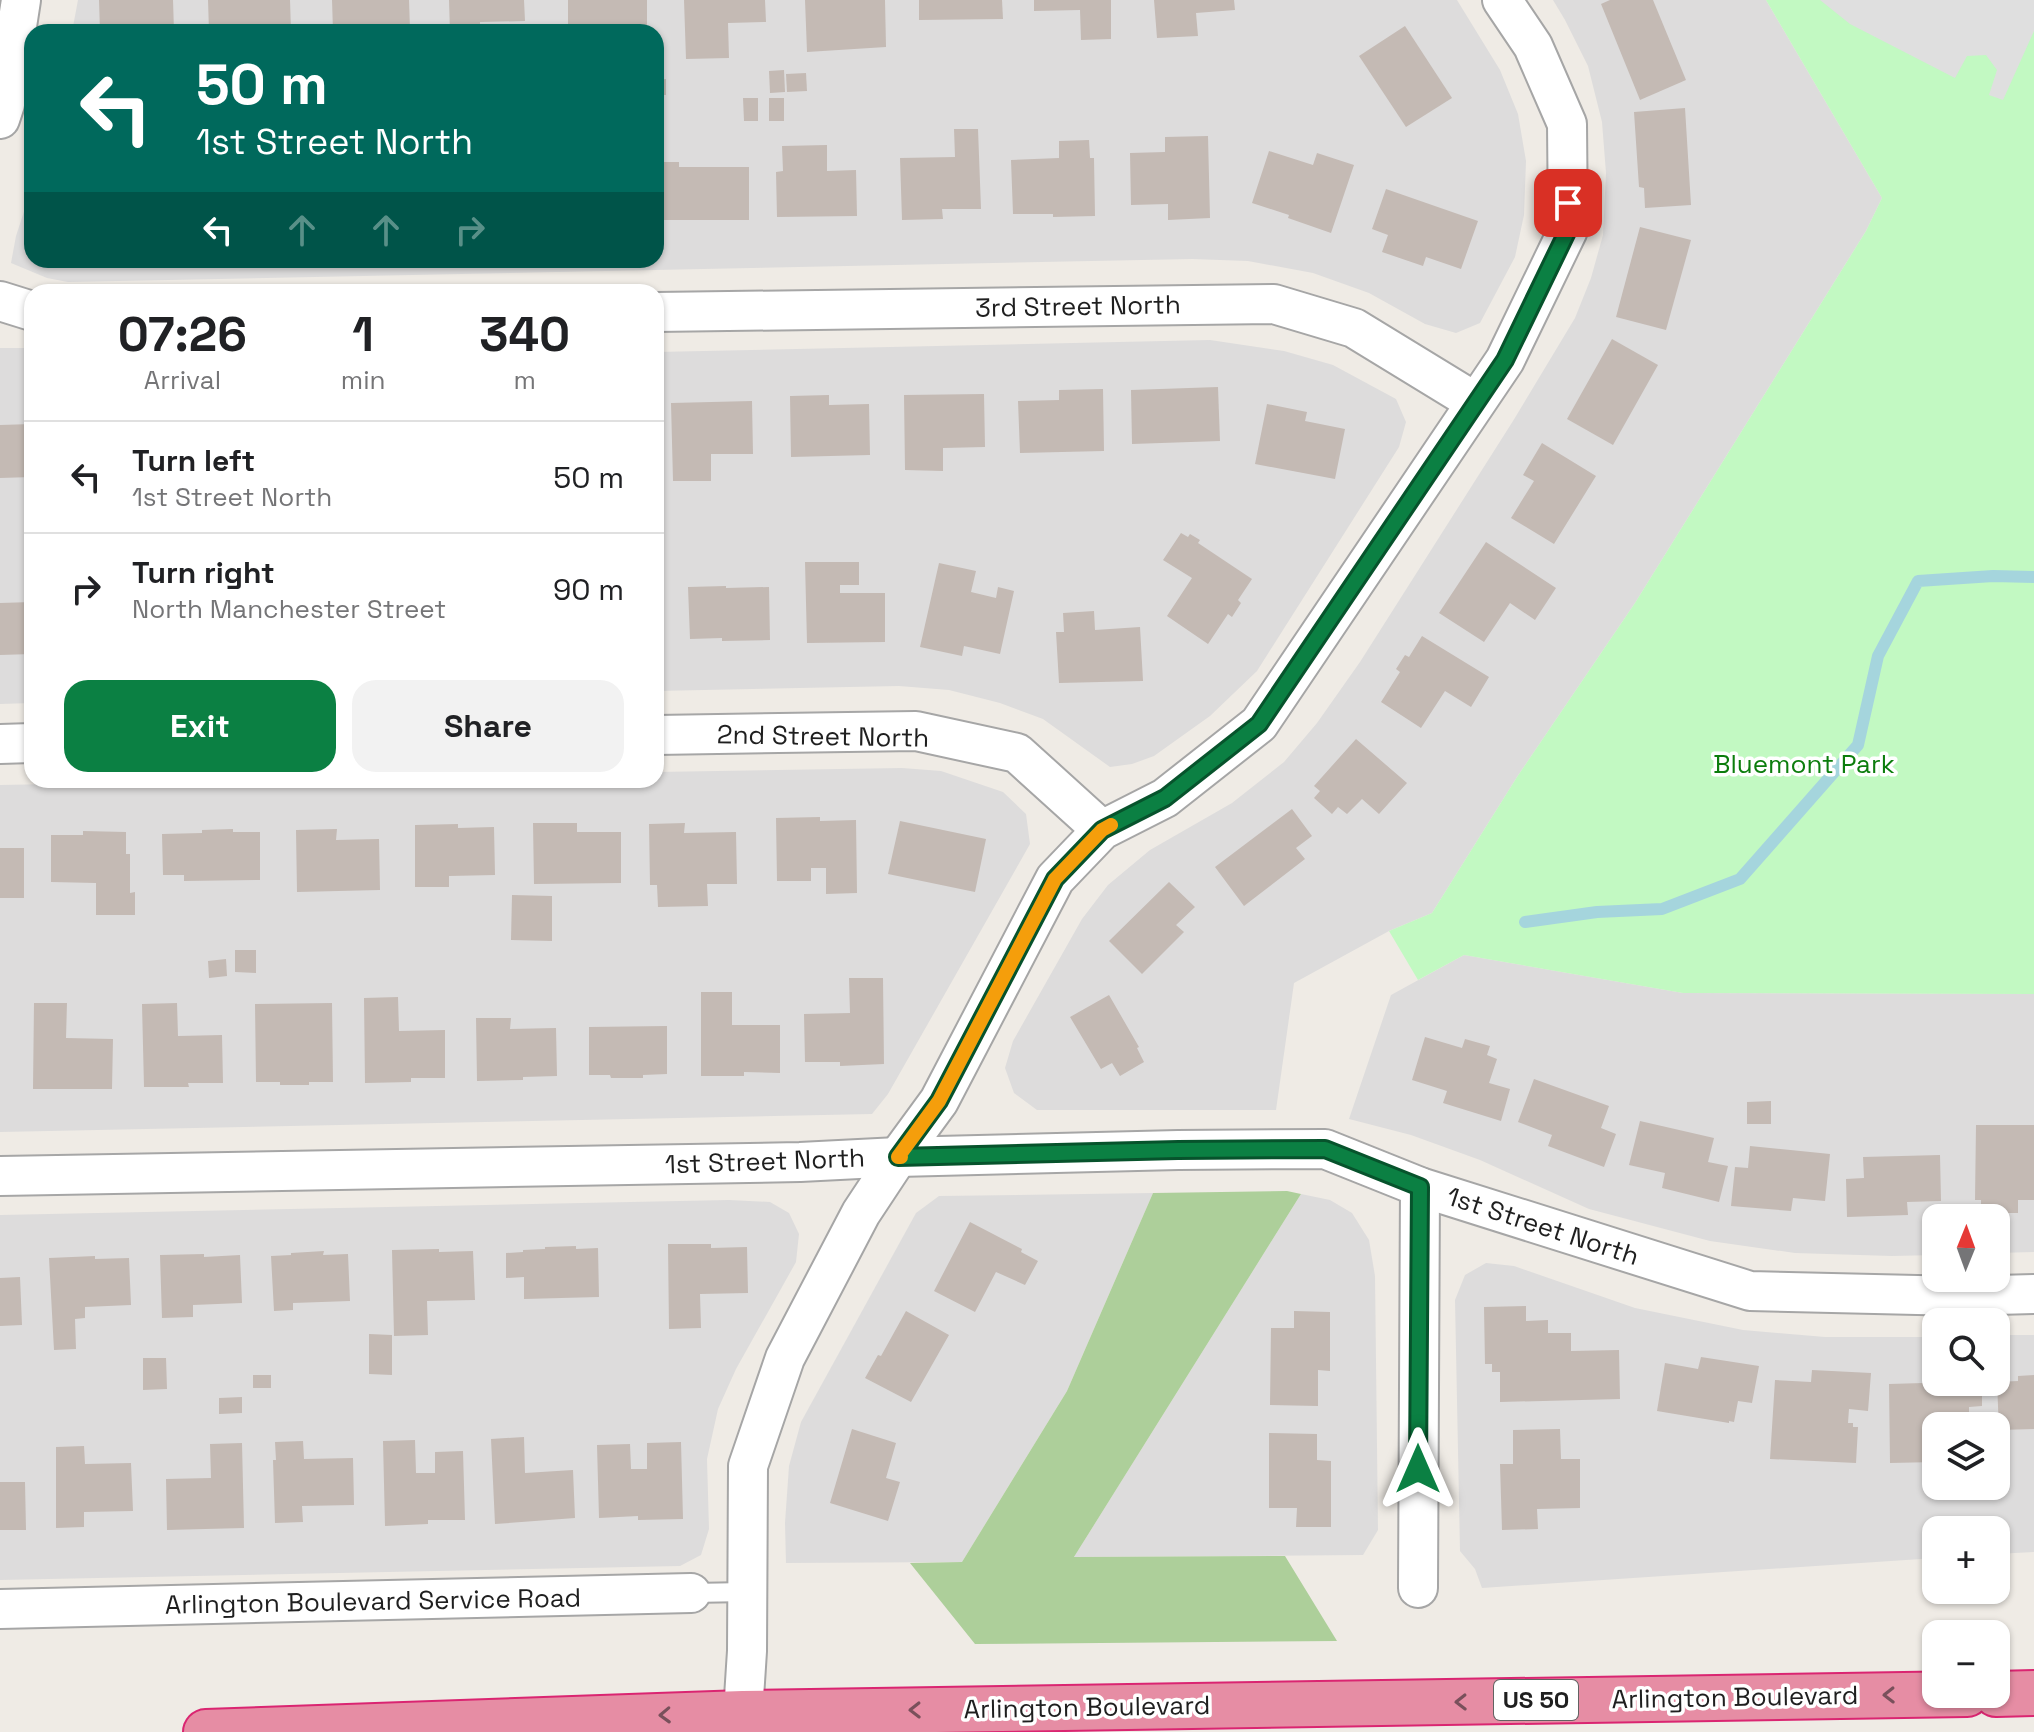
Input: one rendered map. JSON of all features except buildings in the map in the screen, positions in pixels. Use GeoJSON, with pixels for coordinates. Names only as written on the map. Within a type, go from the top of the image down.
{"type":"FeatureCollection","features":[{"type":"Feature","properties":{"kind":"highway"},"geometry":{"type":"LineString","coordinates":[[2010,1694],[2034,1693]]}},
{"type":"Feature","properties":{"kind":"highway","name":"Arlington Boulevard"},"geometry":{"type":"LineString","coordinates":[[206,1732],[743,1713],[1922,1695]]}},
{"type":"Feature","properties":{"kind":"street"},"geometry":{"type":"LineString","coordinates":[[0,119],[21,0]]}},
{"type":"Feature","properties":{"kind":"street"},"geometry":{"type":"LineString","coordinates":[[743,1713],[747,1651],[748,1466],[785,1358],[861,1213],[939,1101],[1055,879],[1102,830],[1165,798],[1259,724],[1505,360],[1568,230],[1567,124],[1533,46],[1502,0]]}},
{"type":"Feature","properties":{"kind":"street"},"geometry":{"type":"LineString","coordinates":[[0,301],[24,308]]}},
{"type":"Feature","properties":{"kind":"street","name":"3rd Street North"},"geometry":{"type":"LineString","coordinates":[[664,312],[1274,304],[1354,328],[1475,402]]}},
{"type":"Feature","properties":{"kind":"street","name":"2nd Street North"},"geometry":{"type":"LineString","coordinates":[[664,735],[916,731],[931,734],[1017,753],[1102,830]]}},
{"type":"Feature","properties":{"kind":"street"},"geometry":{"type":"LineString","coordinates":[[0,744],[24,743]]}},
{"type":"Feature","properties":{"kind":"street","name":"1st Street North"},"geometry":{"type":"LineString","coordinates":[[0,1176],[1325,1149],[1420,1187],[1750,1291],[1960,1296],[2034,1294]]}},
{"type":"Feature","properties":{"kind":"street"},"geometry":{"type":"LineString","coordinates":[[1418,1588],[1420,1187]]}},
{"type":"Feature","properties":{"kind":"street","name":"Arlington Boulevard Service Road"},"geometry":{"type":"LineString","coordinates":[[0,1609],[691,1593]]}},
{"type":"Feature","properties":{"kind":"lane","name":"Arlington Boulevard Service Road"},"geometry":{"type":"LineString","coordinates":[[691,1593],[747,1592]]}},
{"type":"Feature","properties":{"kind":"shaded area"},"geometry":{"type":"Polygon","coordinates":[[[78,0],[1457,0],[1500,70],[1518,114],[1526,161],[1524,215],[1515,257],[1480,323],[1456,333],[1425,324],[1369,293],[1313,273],[1248,261],[1192,259],[68,282],[47,278],[11,263],[24,212],[24,268],[664,268],[664,24],[74,24],[78,0]]]}},
{"type":"Feature","properties":{"kind":"shaded area"},"geometry":{"type":"Polygon","coordinates":[[[1553,0],[1766,0],[1882,198],[1866,231],[1635,603],[1517,777],[1432,913],[1389,931],[1294,983],[1276,1110],[1037,1110],[1014,1093],[1005,1068],[1013,1041],[1082,919],[1108,885],[1150,850],[1232,803],[1284,762],[1317,723],[1360,662],[1575,318],[1603,235],[1606,173],[1602,122],[1588,66],[1553,0]]]}},
{"type":"Feature","properties":{"kind":"shaded area"},"geometry":{"type":"Polygon","coordinates":[[[1820,0],[2034,0],[2034,31],[2003,100],[1989,95],[1997,70],[1986,55],[1967,56],[1955,78],[1850,24],[1820,0]]]}},
{"type":"Feature","properties":{"kind":"shaded area"},"geometry":{"type":"Polygon","coordinates":[[[1210,340],[1284,351],[1333,365],[1396,399],[1406,422],[1399,447],[1257,671],[1210,716],[1154,756],[1132,764],[1110,767],[1043,719],[1000,703],[949,690],[899,686],[664,691],[664,352],[1210,340]]]}},
{"type":"Feature","properties":{"kind":"shaded area"},"geometry":{"type":"Polygon","coordinates":[[[0,348],[24,348],[24,703],[0,704],[0,348]]]}},
{"type":"Feature","properties":{"kind":"shaded area"},"geometry":{"type":"Polygon","coordinates":[[[902,768],[941,771],[1003,792],[1026,814],[1030,844],[888,1094],[872,1114],[0,1132],[0,785],[24,785],[24,788],[664,788],[664,772],[902,768]]]}},
{"type":"Feature","properties":{"kind":"shaded area"},"geometry":{"type":"Polygon","coordinates":[[[1464,955],[1683,993],[2034,994],[2034,1252],[2010,1253],[2010,1204],[1922,1204],[1922,1255],[1795,1253],[1710,1241],[1589,1209],[1480,1160],[1411,1135],[1349,1119],[1391,995],[1464,955]]]}},
{"type":"Feature","properties":{"kind":"shaded area"},"geometry":{"type":"Polygon","coordinates":[[[1153,1193],[1067,1391],[962,1562],[786,1563],[789,1466],[801,1422],[916,1213],[939,1196],[1153,1193]]]}},
{"type":"Feature","properties":{"kind":"shaded area"},"geometry":{"type":"Polygon","coordinates":[[[1301,1194],[1330,1200],[1352,1213],[1369,1240],[1375,1276],[1378,1530],[1363,1555],[1074,1557],[1301,1194]]]}},
{"type":"Feature","properties":{"kind":"shaded area"},"geometry":{"type":"Polygon","coordinates":[[[729,1200],[770,1202],[789,1213],[799,1234],[796,1262],[736,1369],[718,1409],[707,1459],[709,1529],[701,1555],[680,1566],[0,1580],[0,1215],[729,1200]]]}},
{"type":"Feature","properties":{"kind":"shaded area"},"geometry":{"type":"Polygon","coordinates":[[[1486,1263],[1514,1266],[1635,1308],[1743,1330],[1825,1337],[1922,1337],[1922,1396],[2010,1396],[2010,1335],[2034,1335],[2034,1552],[2010,1553],[2010,1516],[1922,1516],[1922,1559],[1482,1588],[1475,1569],[1460,1551],[1455,1300],[1465,1275],[1486,1263]]]}},
{"type":"Feature","properties":{"kind":"green space","name":"Bluemont Park"},"geometry":{"type":"Polygon","coordinates":[[[1766,0],[2034,0],[2034,994],[1683,993],[1464,955],[1418,980],[1389,931],[1432,913],[1517,777],[1635,603],[1866,231],[1882,198],[1766,0]]]}},
{"type":"Feature","properties":{"kind":"green space"},"geometry":{"type":"Polygon","coordinates":[[[1287,1191],[1301,1194],[1074,1557],[1285,1556],[1337,1641],[975,1644],[910,1563],[962,1562],[1067,1391],[1153,1193],[1287,1191]]]}},
{"type":"Feature","properties":{"kind":"waterway"},"geometry":{"type":"LineString","coordinates":[[1525,922],[1597,912],[1662,909],[1740,879],[1858,745],[1878,656],[1918,581],[1993,576],[2034,577]]}},
{"type":"Feature","properties":{"kind":"slow traffic"},"geometry":{"type":"LineString","coordinates":[[901,1157],[898,1157],[939,1101],[1055,879],[1102,830],[1111,825]]}},
{"type":"Feature","properties":{"kind":"route"},"geometry":{"type":"LineString","coordinates":[[1418,1469],[1420,1187],[1325,1149],[898,1157],[939,1101],[1055,879],[1102,830],[1165,798],[1259,724],[1505,360],[1568,230],[1568,203]]}}]}
